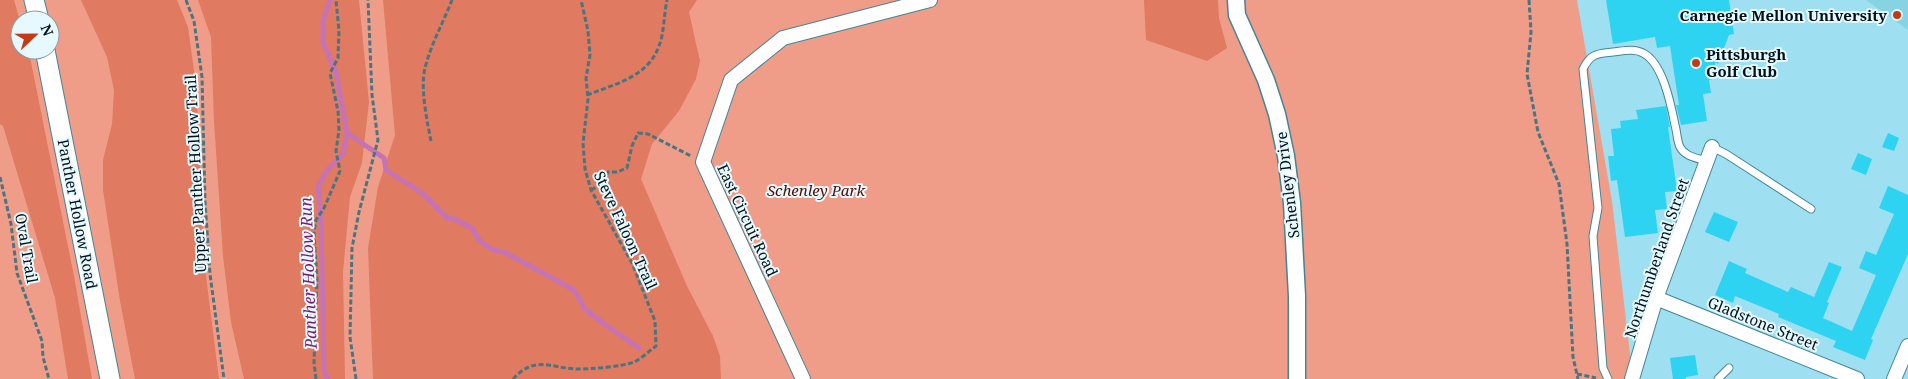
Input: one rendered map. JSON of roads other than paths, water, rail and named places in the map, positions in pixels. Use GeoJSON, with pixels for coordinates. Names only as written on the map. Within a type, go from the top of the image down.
{"type":"FeatureCollection","features":[{"type":"Feature","properties":{"kind":"main road","name":"Panther Hollow Road"},"geometry":{"type":"LineString","coordinates":[[47,60],[110,379]]}},
{"type":"Feature","properties":{"kind":"street","name":"East Circuit Road"},"geometry":{"type":"LineString","coordinates":[[803,379],[703,162],[731,80],[783,38],[930,0]]}},
{"type":"Feature","properties":{"kind":"street","name":"Schenley Drive"},"geometry":{"type":"LineString","coordinates":[[1236,0],[1237,16],[1266,80],[1277,114],[1286,156],[1292,203],[1297,296],[1297,379]]}},
{"type":"Feature","properties":{"kind":"street","name":"Northumberland Street"},"geometry":{"type":"LineString","coordinates":[[1632,379],[1656,298],[1712,148]]}},
{"type":"Feature","properties":{"kind":"street","name":"Gladstone Street"},"geometry":{"type":"LineString","coordinates":[[1656,298],[1857,379]]}},
{"type":"Feature","properties":{"kind":"street"},"geometry":{"type":"LineString","coordinates":[[1894,379],[1908,346]]}},
{"type":"Feature","properties":{"kind":"lane"},"geometry":{"type":"LineString","coordinates":[[1608,379],[1603,368],[1593,236],[1598,208],[1583,69],[1587,60],[1596,54],[1633,50],[1644,53],[1654,62],[1661,74],[1673,113],[1680,148],[1686,155],[1706,161]]}},
{"type":"Feature","properties":{"kind":"lane"},"geometry":{"type":"LineString","coordinates":[[1712,148],[1726,154],[1812,209]]}},
{"type":"Feature","properties":{"kind":"lane"},"geometry":{"type":"LineString","coordinates":[[1718,379],[1728,368]]}},
{"type":"Feature","properties":{"kind":"waterway","name":"Panther Hollow Run"},"geometry":{"type":"LineString","coordinates":[[327,379],[324,370],[321,222],[318,187],[327,170],[343,154],[347,133],[336,72],[323,43],[323,21],[330,0]]}},
{"type":"Feature","properties":{"kind":"waterway"},"geometry":{"type":"LineString","coordinates":[[347,133],[384,158],[386,170],[422,193],[447,218],[454,219],[472,228],[479,240],[491,249],[506,253],[574,290],[585,309],[639,348]]}},
{"type":"Feature","properties":{"kind":"place","name":"Carnegie Mellon University"},"geometry":{"type":"Point","coordinates":[1897,15]}},
{"type":"Feature","properties":{"kind":"place","name":"Pittsburgh Golf Club"},"geometry":{"type":"Point","coordinates":[1696,63]}},
{"type":"Feature","properties":{"kind":"park label","name":"Schenley Park"},"geometry":{"type":"Point","coordinates":[816,190]}}]}
